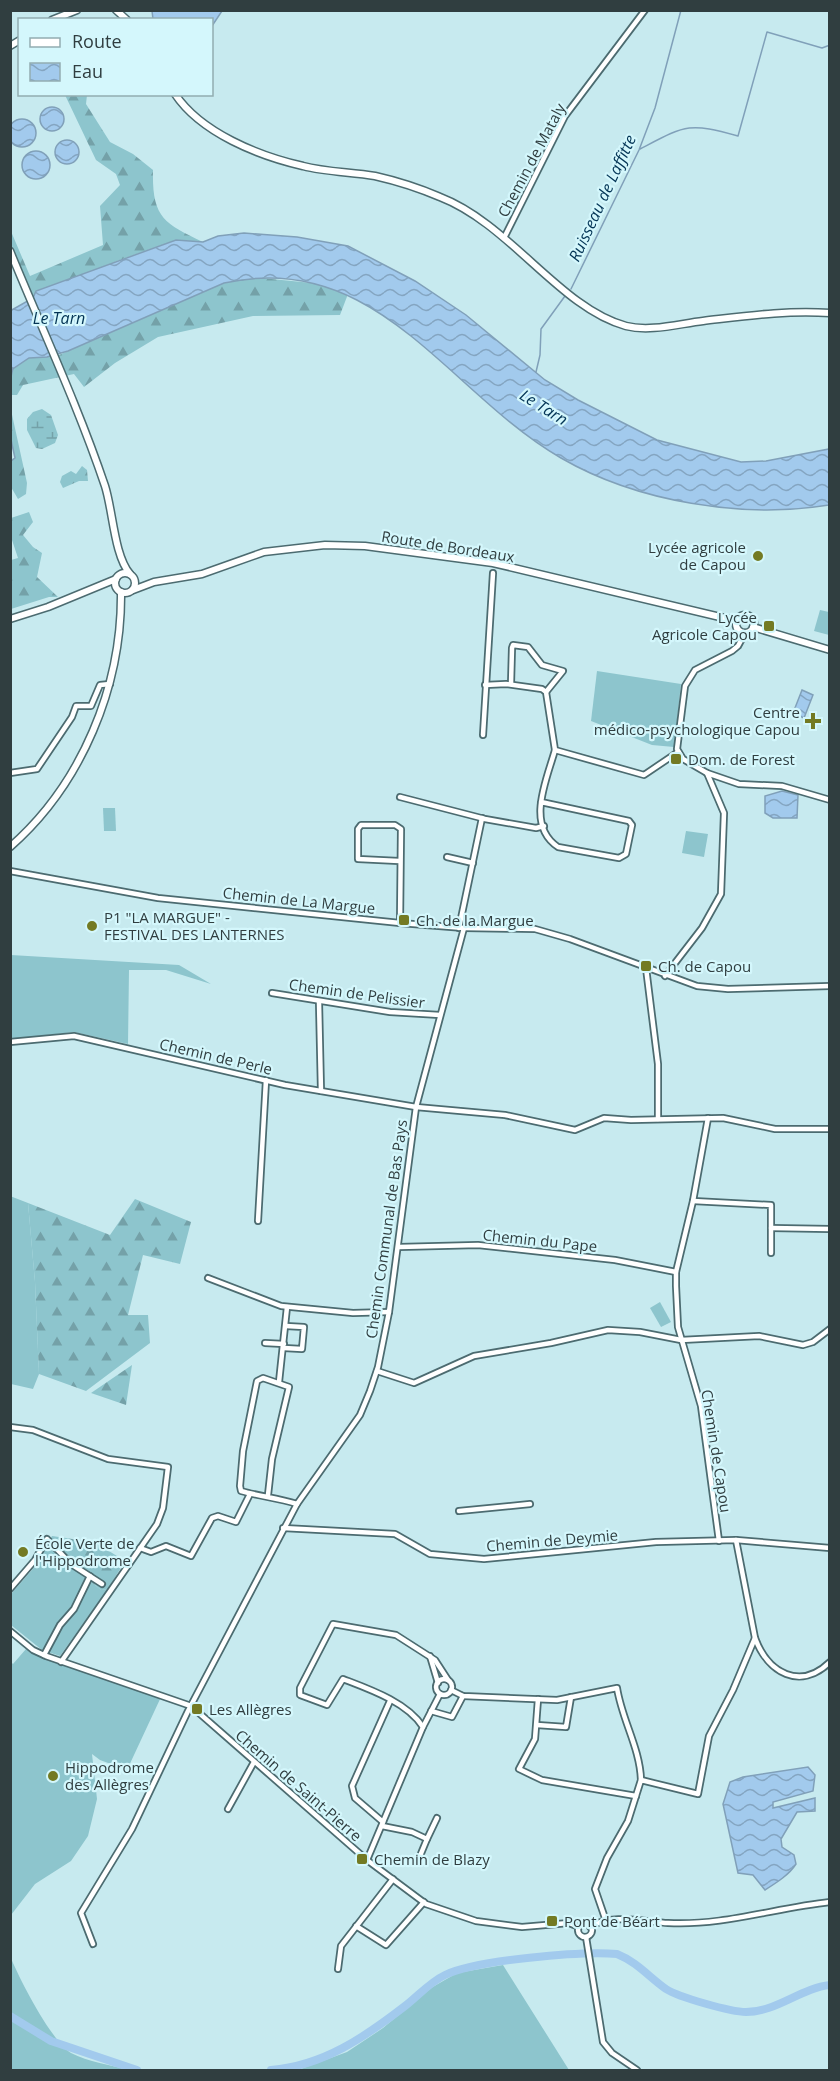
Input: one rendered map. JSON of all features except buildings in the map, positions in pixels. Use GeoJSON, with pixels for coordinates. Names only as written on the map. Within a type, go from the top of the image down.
{"type":"FeatureCollection","features":[{"type":"Feature","properties":{"kind":"main road"},"geometry":{"type":"LineString","coordinates":[[57,18],[77,10]]}},
{"type":"Feature","properties":{"kind":"main road"},"geometry":{"type":"LineString","coordinates":[[177,96],[191,115],[219,135],[290,163],[375,176],[441,197],[479,217],[505,236],[567,291],[594,310],[625,326],[655,327],[783,311],[830,313]]}},
{"type":"Feature","properties":{"kind":"main road"},"geometry":{"type":"LineString","coordinates":[[10,251],[107,492],[121,555],[135,582],[123,610],[110,684],[94,729],[79,761],[49,805],[10,847]]}},
{"type":"Feature","properties":{"kind":"main road","name":"Route de Bordeaux"},"geometry":{"type":"LineString","coordinates":[[132,590],[154,582],[202,574],[270,551],[325,545],[365,546],[506,565],[737,621]]}},
{"type":"Feature","properties":{"kind":"main road"},"geometry":{"type":"LineString","coordinates":[[121,555],[116,587],[120,592],[123,610]]}},
{"type":"Feature","properties":{"kind":"main road"},"geometry":{"type":"LineString","coordinates":[[10,619],[97,588],[122,573],[131,575]]}},
{"type":"Feature","properties":{"kind":"main road","name":"Route de Bordeaux"},"geometry":{"type":"LineString","coordinates":[[131,575],[154,582]]}},
{"type":"Feature","properties":{"kind":"main road"},"geometry":{"type":"LineString","coordinates":[[97,588],[120,592],[132,590]]}},
{"type":"Feature","properties":{"kind":"main road"},"geometry":{"type":"LineString","coordinates":[[744,616],[749,616],[753,621],[753,627],[745,633],[738,629],[737,621],[744,616]]}},
{"type":"Feature","properties":{"kind":"main road"},"geometry":{"type":"LineString","coordinates":[[753,627],[830,650]]}},
{"type":"Feature","properties":{"kind":"street","name":"Chemin de Mataly"},"geometry":{"type":"LineString","coordinates":[[505,236],[565,116],[645,10]]}},
{"type":"Feature","properties":{"kind":"street"},"geometry":{"type":"LineString","coordinates":[[483,735],[493,573]]}},
{"type":"Feature","properties":{"kind":"street"},"geometry":{"type":"LineString","coordinates":[[745,633],[738,646],[702,664],[687,682],[678,752],[683,759],[707,772],[738,784],[782,786],[830,800]]}},
{"type":"Feature","properties":{"kind":"street"},"geometry":{"type":"LineString","coordinates":[[511,684],[513,645],[528,647],[542,665],[563,672],[546,692]]}},
{"type":"Feature","properties":{"kind":"street"},"geometry":{"type":"LineString","coordinates":[[10,773],[37,770],[72,717],[76,706],[91,706],[100,685],[110,684]]}},
{"type":"Feature","properties":{"kind":"street"},"geometry":{"type":"LineString","coordinates":[[485,685],[511,684],[542,689],[546,692],[555,750],[540,802],[539,812],[553,843],[558,847],[619,858],[626,854],[632,825],[623,819],[540,802]]}},
{"type":"Feature","properties":{"kind":"street"},"geometry":{"type":"LineString","coordinates":[[555,750],[644,775],[678,752]]}},
{"type":"Feature","properties":{"kind":"street"},"geometry":{"type":"LineString","coordinates":[[665,976],[702,928],[721,894],[724,813],[707,772]]}},
{"type":"Feature","properties":{"kind":"street"},"geometry":{"type":"LineString","coordinates":[[400,797],[482,818],[536,828],[544,826]]}},
{"type":"Feature","properties":{"kind":"street","name":"Chemin Communal de Bas Pays"},"geometry":{"type":"LineString","coordinates":[[93,1944],[81,1913],[132,1829],[191,1706],[283,1528],[297,1504],[360,1415],[377,1371],[399,1247],[416,1107],[462,928],[482,818]]}},
{"type":"Feature","properties":{"kind":"street"},"geometry":{"type":"LineString","coordinates":[[399,861],[358,859],[358,829],[361,825],[395,825],[401,829],[400,923]]}},
{"type":"Feature","properties":{"kind":"street"},"geometry":{"type":"LineString","coordinates":[[447,857],[472,863]]}},
{"type":"Feature","properties":{"kind":"street","name":"Chemin de La Margue"},"geometry":{"type":"LineString","coordinates":[[10,871],[137,895],[400,923],[462,928],[535,929],[698,986],[728,989],[830,986]]}},
{"type":"Feature","properties":{"kind":"street"},"geometry":{"type":"LineString","coordinates":[[646,968],[647,991],[658,1065],[658,1119]]}},
{"type":"Feature","properties":{"kind":"street","name":"Chemin de Pelissier"},"geometry":{"type":"LineString","coordinates":[[272,993],[390,1012],[440,1015]]}},
{"type":"Feature","properties":{"kind":"street"},"geometry":{"type":"LineString","coordinates":[[319,1002],[321,1091]]}},
{"type":"Feature","properties":{"kind":"street","name":"Chemin de Perle"},"geometry":{"type":"LineString","coordinates":[[10,1042],[74,1036],[321,1091],[416,1107],[505,1115],[575,1130],[604,1118],[723,1118],[776,1129],[830,1129]]}},
{"type":"Feature","properties":{"kind":"street"},"geometry":{"type":"LineString","coordinates":[[258,1221],[266,1080]]}},
{"type":"Feature","properties":{"kind":"street","name":"Chemin de Capou"},"geometry":{"type":"LineString","coordinates":[[708,1118],[693,1201],[676,1272],[678,1327],[701,1406],[719,1541]]}},
{"type":"Feature","properties":{"kind":"street"},"geometry":{"type":"LineString","coordinates":[[693,1201],[771,1205],[771,1253]]}},
{"type":"Feature","properties":{"kind":"street"},"geometry":{"type":"LineString","coordinates":[[771,1228],[830,1228]]}},
{"type":"Feature","properties":{"kind":"street","name":"Chemin du Pape"},"geometry":{"type":"LineString","coordinates":[[399,1247],[478,1245],[615,1260],[676,1272]]}},
{"type":"Feature","properties":{"kind":"street"},"geometry":{"type":"LineString","coordinates":[[208,1278],[288,1307],[353,1313],[389,1312]]}},
{"type":"Feature","properties":{"kind":"street"},"geometry":{"type":"LineString","coordinates":[[279,1382],[288,1307]]}},
{"type":"Feature","properties":{"kind":"street"},"geometry":{"type":"LineString","coordinates":[[265,1343],[302,1349],[304,1327],[286,1326]]}},
{"type":"Feature","properties":{"kind":"street"},"geometry":{"type":"LineString","coordinates":[[377,1371],[414,1383],[474,1356],[615,1329],[681,1340],[759,1336],[802,1345],[813,1342],[830,1329]]}},
{"type":"Feature","properties":{"kind":"street"},"geometry":{"type":"LineString","coordinates":[[268,1495],[272,1459],[288,1391],[286,1385],[263,1378],[257,1381],[243,1451],[241,1491],[268,1495],[297,1504]]}},
{"type":"Feature","properties":{"kind":"street"},"geometry":{"type":"LineString","coordinates":[[10,1427],[33,1430],[108,1459],[168,1467],[164,1508],[157,1524],[61,1662]]}},
{"type":"Feature","properties":{"kind":"street"},"geometry":{"type":"LineString","coordinates":[[141,1548],[151,1552],[166,1546],[191,1556],[212,1518],[218,1516],[236,1522],[250,1494]]}},
{"type":"Feature","properties":{"kind":"street"},"geometry":{"type":"LineString","coordinates":[[459,1511],[530,1504]]}},
{"type":"Feature","properties":{"kind":"street","name":"Chemin de Deymie"},"geometry":{"type":"LineString","coordinates":[[283,1528],[395,1534],[430,1554],[483,1559],[656,1542],[736,1540],[830,1548]]}},
{"type":"Feature","properties":{"kind":"street"},"geometry":{"type":"LineString","coordinates":[[10,1589],[35,1560],[47,1539],[71,1564],[102,1584]]}},
{"type":"Feature","properties":{"kind":"street"},"geometry":{"type":"LineString","coordinates":[[736,1540],[754,1638],[765,1659],[784,1674],[795,1678],[816,1675],[830,1662]]}},
{"type":"Feature","properties":{"kind":"street"},"geometry":{"type":"LineString","coordinates":[[44,1655],[60,1625],[74,1609],[90,1576]]}},
{"type":"Feature","properties":{"kind":"street"},"geometry":{"type":"LineString","coordinates":[[423,1729],[412,1716],[390,1701],[370,1689],[343,1679],[327,1705],[298,1693],[329,1627],[333,1624],[391,1633],[430,1656],[442,1667],[451,1690],[463,1696],[538,1699],[571,1697],[617,1688],[627,1730],[640,1760],[641,1780],[628,1821],[607,1858],[595,1889],[606,1921]]}},
{"type":"Feature","properties":{"kind":"street","name":"Chemin de Saint-Pierre"},"geometry":{"type":"LineString","coordinates":[[10,1631],[44,1655],[191,1706],[367,1860],[424,1902],[476,1921],[522,1926],[569,1923],[579,1927]]}},
{"type":"Feature","properties":{"kind":"street"},"geometry":{"type":"LineString","coordinates":[[641,1780],[698,1794],[709,1736],[733,1690],[754,1638]]}},
{"type":"Feature","properties":{"kind":"street"},"geometry":{"type":"LineString","coordinates":[[367,1860],[440,1694],[430,1656]]}},
{"type":"Feature","properties":{"kind":"street"},"geometry":{"type":"LineString","coordinates":[[438,1683],[441,1680],[448,1680]]}},
{"type":"Feature","properties":{"kind":"street"},"geometry":{"type":"LineString","coordinates":[[440,1694],[447,1695],[451,1690]]}},
{"type":"Feature","properties":{"kind":"street"},"geometry":{"type":"LineString","coordinates":[[431,1711],[452,1717],[463,1696]]}},
{"type":"Feature","properties":{"kind":"street"},"geometry":{"type":"LineString","coordinates":[[537,1725],[566,1727],[571,1697]]}},
{"type":"Feature","properties":{"kind":"street"},"geometry":{"type":"LineString","coordinates":[[538,1699],[535,1739],[519,1769],[542,1780],[636,1796]]}},
{"type":"Feature","properties":{"kind":"street"},"geometry":{"type":"LineString","coordinates":[[390,1701],[352,1786],[355,1798],[382,1824],[412,1832],[427,1839]]}},
{"type":"Feature","properties":{"kind":"street"},"geometry":{"type":"LineString","coordinates":[[228,1809],[254,1762]]}},
{"type":"Feature","properties":{"kind":"street"},"geometry":{"type":"LineString","coordinates":[[420,1856],[436,1818]]}},
{"type":"Feature","properties":{"kind":"street"},"geometry":{"type":"LineString","coordinates":[[338,1969],[341,1946],[393,1879]]}},
{"type":"Feature","properties":{"kind":"street"},"geometry":{"type":"LineString","coordinates":[[356,1926],[370,1938],[386,1945],[424,1902]]}},
{"type":"Feature","properties":{"kind":"street"},"geometry":{"type":"LineString","coordinates":[[586,1937],[580,1935],[579,1927],[584,1924],[590,1927],[606,1921],[703,1922],[830,1902]]}},
{"type":"Feature","properties":{"kind":"street"},"geometry":{"type":"LineString","coordinates":[[586,1937],[591,1933],[590,1927]]}},
{"type":"Feature","properties":{"kind":"street"},"geometry":{"type":"LineString","coordinates":[[586,1937],[603,2042],[612,2053],[634,2069]]}},
{"type":"Feature","properties":{"kind":"green space"},"geometry":{"type":"Polygon","coordinates":[[[65,96],[87,96],[86,104],[110,142],[133,154],[153,170],[155,198],[163,216],[178,229],[203,242],[176,240],[117,261],[33,298],[13,249],[11,250],[10,229],[30,276],[103,245],[100,206],[120,185],[116,174],[96,160],[65,96]]]}},
{"type":"Feature","properties":{"kind":"green space"},"geometry":{"type":"Polygon","coordinates":[[[251,277],[322,284],[348,294],[340,315],[253,316],[158,337],[115,363],[84,387],[74,374],[23,385],[17,395],[11,395],[11,370],[29,358],[59,355],[224,283],[251,277]]]}},
{"type":"Feature","properties":{"kind":"green space"},"geometry":{"type":"Polygon","coordinates":[[[42,409],[51,415],[58,435],[55,443],[42,449],[36,448],[27,430],[27,419],[33,412],[42,409]]]}},
{"type":"Feature","properties":{"kind":"green space"},"geometry":{"type":"Polygon","coordinates":[[[11,410],[27,483],[26,494],[18,499],[11,487],[11,459],[15,458],[11,443],[11,410]]]}},
{"type":"Feature","properties":{"kind":"green space"},"geometry":{"type":"Polygon","coordinates":[[[82,466],[87,470],[88,481],[79,481],[63,488],[60,482],[62,476],[71,471],[76,474],[82,466]]]}},
{"type":"Feature","properties":{"kind":"green space"},"geometry":{"type":"Polygon","coordinates":[[[29,512],[33,522],[23,535],[33,547],[42,553],[37,577],[58,597],[49,597],[11,609],[11,560],[18,558],[11,537],[11,518],[29,512]]]}},
{"type":"Feature","properties":{"kind":"green space"},"geometry":{"type":"Polygon","coordinates":[[[820,610],[829,612],[829,635],[814,631],[820,610]]]}},
{"type":"Feature","properties":{"kind":"green space"},"geometry":{"type":"Polygon","coordinates":[[[597,671],[681,684],[674,747],[652,745],[591,721],[597,671]]]}},
{"type":"Feature","properties":{"kind":"green space"},"geometry":{"type":"Polygon","coordinates":[[[103,808],[115,808],[116,831],[104,831],[103,808]]]}},
{"type":"Feature","properties":{"kind":"green space"},"geometry":{"type":"Polygon","coordinates":[[[686,831],[708,834],[704,857],[682,853],[686,831]]]}},
{"type":"Feature","properties":{"kind":"green space"},"geometry":{"type":"Polygon","coordinates":[[[11,955],[179,965],[211,984],[166,970],[129,970],[128,1044],[74,1032],[11,1039],[11,955]]]}},
{"type":"Feature","properties":{"kind":"green space"},"geometry":{"type":"Polygon","coordinates":[[[10,1196],[28,1203],[35,1282],[39,1374],[33,1389],[11,1384],[10,1196]]]}},
{"type":"Feature","properties":{"kind":"green space"},"geometry":{"type":"Polygon","coordinates":[[[135,1199],[191,1222],[180,1264],[143,1255],[128,1315],[148,1315],[150,1343],[86,1391],[39,1374],[35,1282],[28,1203],[110,1235],[135,1199]]]}},
{"type":"Feature","properties":{"kind":"green space"},"geometry":{"type":"Polygon","coordinates":[[[660,1302],[671,1322],[661,1327],[650,1308],[660,1302]]]}},
{"type":"Feature","properties":{"kind":"green space"},"geometry":{"type":"Polygon","coordinates":[[[132,1365],[126,1405],[91,1393],[132,1365]]]}},
{"type":"Feature","properties":{"kind":"green space"},"geometry":{"type":"Polygon","coordinates":[[[52,1536],[66,1538],[58,1555],[101,1590],[108,1589],[60,1656],[42,1650],[11,1625],[11,1594],[38,1563],[52,1536]]]}},
{"type":"Feature","properties":{"kind":"green space"},"geometry":{"type":"Polygon","coordinates":[[[66,1538],[96,1543],[125,1561],[108,1589],[101,1590],[58,1555],[66,1538]]]}},
{"type":"Feature","properties":{"kind":"green space","name":"Hippodrome des Allègres"},"geometry":{"type":"Polygon","coordinates":[[[26,1649],[59,1664],[161,1697],[127,1770],[100,1760],[92,1754],[97,1799],[88,1836],[71,1861],[35,1884],[11,1915],[11,1662],[13,1664],[26,1649]]]}},
{"type":"Feature","properties":{"kind":"green space"},"geometry":{"type":"Polygon","coordinates":[[[10,1956],[36,2008],[63,2046],[71,2053],[85,2059],[129,2070],[11,2070],[10,1956]]]}},
{"type":"Feature","properties":{"kind":"green space"},"geometry":{"type":"Polygon","coordinates":[[[503,1965],[569,2070],[298,2070],[347,2052],[383,2028],[431,1988],[457,1973],[503,1965]]]}},
{"type":"Feature","properties":{"kind":"water"},"geometry":{"type":"Polygon","coordinates":[[[152,10],[222,11],[213,24],[213,18],[153,18],[152,10]]]}},
{"type":"Feature","properties":{"kind":"water"},"geometry":{"type":"Polygon","coordinates":[[[52,107],[60,111],[64,119],[60,127],[52,131],[44,127],[40,119],[44,111],[52,107]]]}},
{"type":"Feature","properties":{"kind":"water"},"geometry":{"type":"Polygon","coordinates":[[[22,119],[32,123],[36,133],[32,143],[22,147],[12,143],[8,133],[12,123],[22,119]]]}},
{"type":"Feature","properties":{"kind":"water"},"geometry":{"type":"Polygon","coordinates":[[[67,140],[75,144],[79,152],[75,160],[67,164],[59,160],[55,152],[59,144],[67,140]]]}},
{"type":"Feature","properties":{"kind":"water"},"geometry":{"type":"Polygon","coordinates":[[[36,151],[46,155],[50,165],[46,175],[36,179],[26,175],[22,165],[26,155],[36,151]]]}},
{"type":"Feature","properties":{"kind":"water","name":"Le Tarn"},"geometry":{"type":"Polygon","coordinates":[[[244,233],[297,237],[348,246],[415,281],[466,315],[545,380],[578,400],[657,440],[741,462],[766,461],[829,449],[829,505],[762,510],[726,508],[657,496],[591,473],[561,458],[520,430],[407,333],[368,306],[325,287],[278,278],[224,283],[68,351],[47,357],[29,358],[11,370],[10,311],[33,298],[36,291],[176,240],[203,242],[218,236],[244,233]]]}},
{"type":"Feature","properties":{"kind":"water"},"geometry":{"type":"Polygon","coordinates":[[[802,690],[813,695],[804,718],[793,713],[802,690]]]}},
{"type":"Feature","properties":{"kind":"water"},"geometry":{"type":"Polygon","coordinates":[[[782,791],[798,795],[797,818],[773,818],[765,813],[765,796],[782,791]]]}},
{"type":"Feature","properties":{"kind":"water"},"geometry":{"type":"Polygon","coordinates":[[[808,1767],[815,1775],[813,1791],[773,1802],[773,1808],[815,1798],[815,1811],[797,1812],[781,1839],[782,1847],[794,1855],[796,1864],[778,1882],[765,1890],[753,1875],[738,1873],[723,1804],[730,1782],[743,1777],[808,1767]]]}},
{"type":"Feature","properties":{"kind":"waterway","name":"Ruisseau de Laffitte"},"geometry":{"type":"LineString","coordinates":[[571,289],[639,150],[655,108],[681,10]]}},
{"type":"Feature","properties":{"kind":"waterway"},"geometry":{"type":"LineString","coordinates":[[640,149],[688,128],[708,129],[738,136],[767,32],[822,48],[830,45]]}},
{"type":"Feature","properties":{"kind":"waterway","name":"Ruisseau de Laffitte"},"geometry":{"type":"LineString","coordinates":[[536,372],[540,355],[541,329],[565,296]]}},
{"type":"Feature","properties":{"kind":"waterway"},"geometry":{"type":"LineString","coordinates":[[10,381],[13,368]]}},
{"type":"Feature","properties":{"kind":"waterway"},"geometry":{"type":"LineString","coordinates":[[10,435],[15,458],[10,462]]}},
{"type":"Feature","properties":{"kind":"waterway"},"geometry":{"type":"LineString","coordinates":[[271,2070],[308,2063],[359,2039],[445,1975],[504,1961],[555,1955],[617,1954],[631,1961],[672,1992],[717,2007],[746,2012],[768,2008],[809,1990],[830,1985]]}},
{"type":"Feature","properties":{"kind":"waterway"},"geometry":{"type":"LineString","coordinates":[[10,2016],[51,2041],[137,2070]]}},
{"type":"Feature","properties":{"kind":"place","name":"Lycée agricole de Capou"},"geometry":{"type":"Point","coordinates":[758,556]}},
{"type":"Feature","properties":{"kind":"place","name":"Lycée Agricole Capou"},"geometry":{"type":"Point","coordinates":[769,626]}},
{"type":"Feature","properties":{"kind":"place","name":"Centre médico-psychologique Capou"},"geometry":{"type":"Point","coordinates":[813,721]}},
{"type":"Feature","properties":{"kind":"place","name":"Dom. de Forest"},"geometry":{"type":"Point","coordinates":[676,759]}},
{"type":"Feature","properties":{"kind":"place","name":"Ch. de la Margue"},"geometry":{"type":"Point","coordinates":[404,920]}},
{"type":"Feature","properties":{"kind":"place","name":"P1 \"LA MARGUE\" - FESTIVAL DES LANTERNES"},"geometry":{"type":"Point","coordinates":[92,926]}},
{"type":"Feature","properties":{"kind":"place","name":"Ch. de Capou"},"geometry":{"type":"Point","coordinates":[646,966]}},
{"type":"Feature","properties":{"kind":"place","name":"École Verte de l'Hippodrome"},"geometry":{"type":"Point","coordinates":[23,1552]}},
{"type":"Feature","properties":{"kind":"place","name":"Les Allègres"},"geometry":{"type":"Point","coordinates":[197,1709]}},
{"type":"Feature","properties":{"kind":"place","name":"Hippodrome des Allègres"},"geometry":{"type":"Point","coordinates":[53,1776]}},
{"type":"Feature","properties":{"kind":"place","name":"Chemin de Blazy"},"geometry":{"type":"Point","coordinates":[362,1859]}},
{"type":"Feature","properties":{"kind":"place","name":"Pont de Béart"},"geometry":{"type":"Point","coordinates":[552,1921]}}]}
